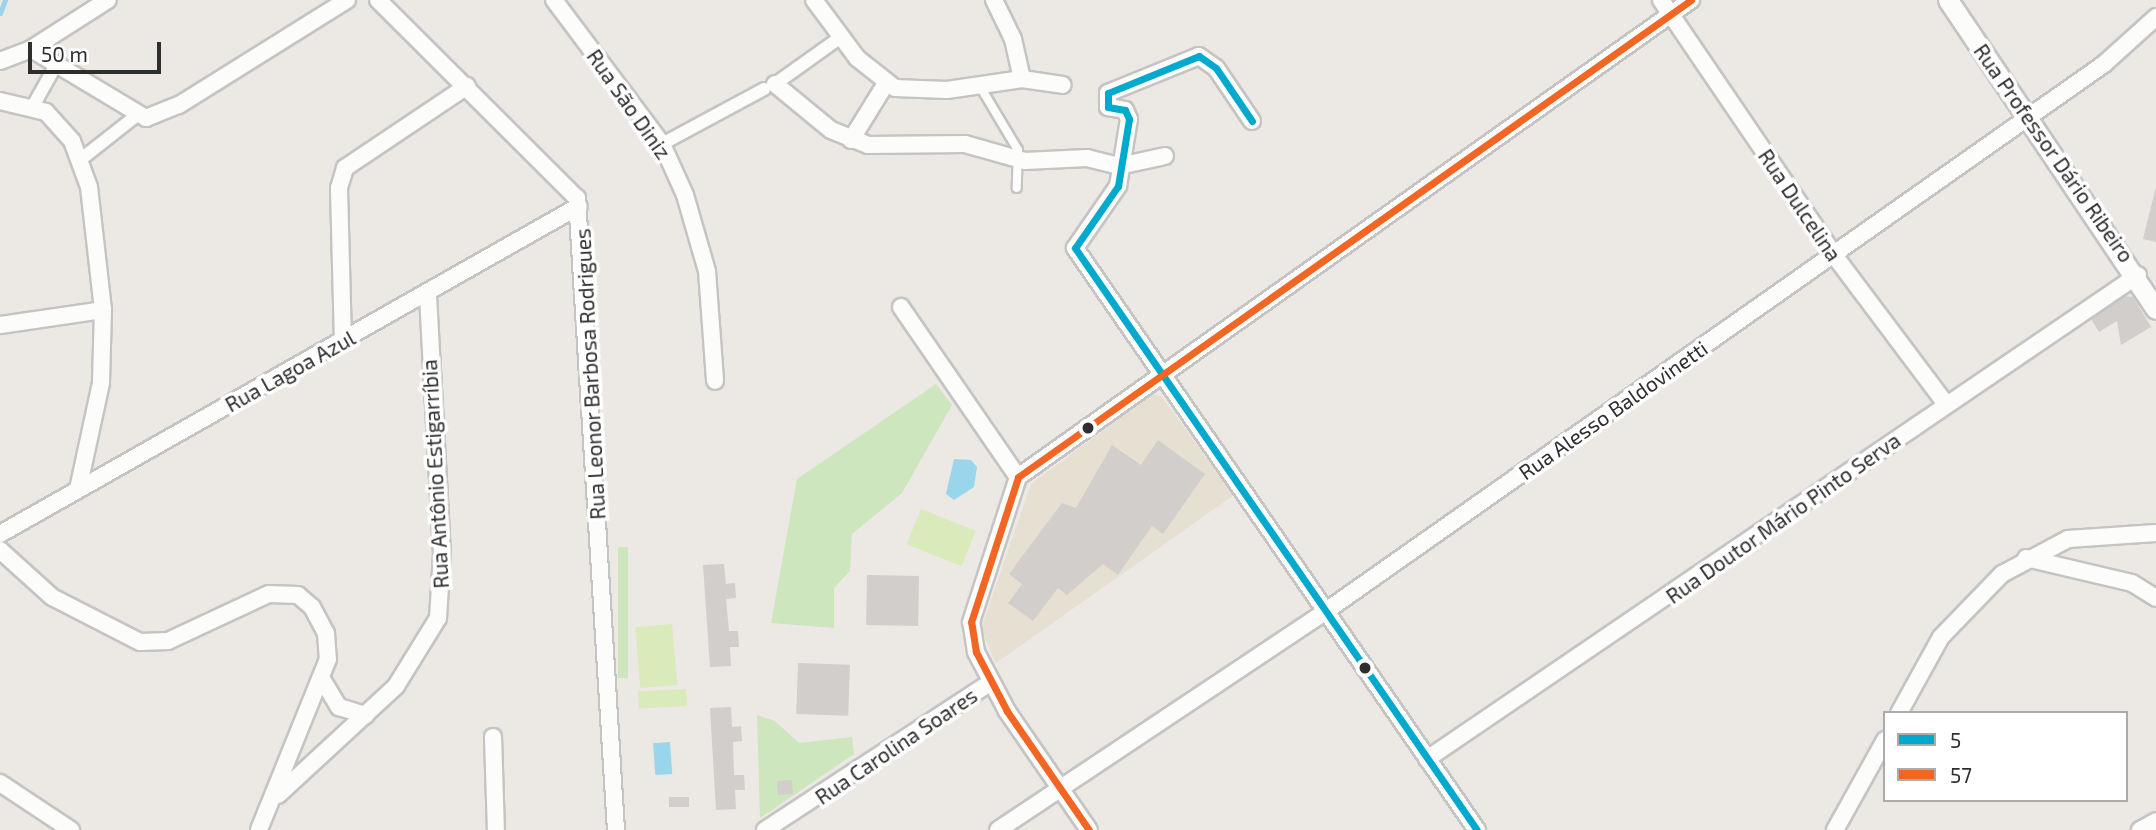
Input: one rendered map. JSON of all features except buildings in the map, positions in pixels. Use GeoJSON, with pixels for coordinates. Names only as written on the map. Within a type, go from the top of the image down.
{"type":"FeatureCollection","features":[{"type":"Feature","properties":{"kind":"street"},"geometry":{"type":"LineString","coordinates":[[0,61],[31,49],[108,0]]}},
{"type":"Feature","properties":{"kind":"street"},"geometry":{"type":"LineString","coordinates":[[31,49],[136,116],[153,117],[179,105],[347,0]]}},
{"type":"Feature","properties":{"kind":"street","name":"Rua Leonor Barbosa Rodrigues"},"geometry":{"type":"LineString","coordinates":[[378,0],[573,190],[579,206],[616,830]]}},
{"type":"Feature","properties":{"kind":"street","name":"Rua São Diniz"},"geometry":{"type":"LineString","coordinates":[[555,0],[662,144],[685,195],[707,271],[715,381]]}},
{"type":"Feature","properties":{"kind":"street"},"geometry":{"type":"LineString","coordinates":[[814,0],[841,37],[885,85],[916,90],[981,88],[1021,79],[1063,85]]}},
{"type":"Feature","properties":{"kind":"street"},"geometry":{"type":"LineString","coordinates":[[994,0],[1013,39],[1021,79]]}},
{"type":"Feature","properties":{"kind":"street"},"geometry":{"type":"LineString","coordinates":[[1089,830],[1061,792],[991,682],[971,622],[1018,477],[1666,7],[1691,0]]}},
{"type":"Feature","properties":{"kind":"street","name":"Rua Professor Dário Ribeiro"},"geometry":{"type":"LineString","coordinates":[[1948,0],[2029,117],[2147,276],[2156,309]]}},
{"type":"Feature","properties":{"kind":"street","name":"Rua Dulcelina"},"geometry":{"type":"LineString","coordinates":[[1666,7],[1833,255],[1946,404]]}},
{"type":"Feature","properties":{"kind":"street","name":"Rua Alesso Baldovinetti"},"geometry":{"type":"LineString","coordinates":[[998,830],[1061,792],[1326,611],[2029,117],[2156,17]]}},
{"type":"Feature","properties":{"kind":"street"},"geometry":{"type":"LineString","coordinates":[[662,144],[770,87],[841,37]]}},
{"type":"Feature","properties":{"kind":"street"},"geometry":{"type":"LineString","coordinates":[[1252,121],[1208,59],[1189,57],[1106,95],[1108,107],[1128,113],[1114,197],[1075,243],[1079,259],[1161,372],[1477,830]]}},
{"type":"Feature","properties":{"kind":"street"},"geometry":{"type":"LineString","coordinates":[[33,106],[56,65]]}},
{"type":"Feature","properties":{"kind":"street"},"geometry":{"type":"LineString","coordinates":[[851,140],[885,85]]}},
{"type":"Feature","properties":{"kind":"street"},"geometry":{"type":"LineString","coordinates":[[343,342],[339,188],[345,168],[467,86]]}},
{"type":"Feature","properties":{"kind":"street"},"geometry":{"type":"LineString","coordinates":[[770,87],[851,140],[892,147],[965,144],[1019,159],[1087,158],[1119,166],[1165,156]]}},
{"type":"Feature","properties":{"kind":"street"},"geometry":{"type":"LineString","coordinates":[[0,101],[33,106],[63,129],[80,160],[96,228],[103,310],[99,397],[78,489]]}},
{"type":"Feature","properties":{"kind":"street"},"geometry":{"type":"LineString","coordinates":[[80,160],[136,116]]}},
{"type":"Feature","properties":{"kind":"street","name":"Rua Lagoa Azul"},"geometry":{"type":"LineString","coordinates":[[0,534],[579,206]]}},
{"type":"Feature","properties":{"kind":"street","name":"Rua Doutor Mário Pinto Serva"},"geometry":{"type":"LineString","coordinates":[[1427,759],[1946,404],[2147,276]]}},
{"type":"Feature","properties":{"kind":"street","name":"Rua Antônio Estigarríbia"},"geometry":{"type":"LineString","coordinates":[[273,802],[305,764],[366,715],[425,648],[441,603],[428,292]]}},
{"type":"Feature","properties":{"kind":"street"},"geometry":{"type":"LineString","coordinates":[[901,307],[1018,477]]}},
{"type":"Feature","properties":{"kind":"street"},"geometry":{"type":"LineString","coordinates":[[0,325],[103,310]]}},
{"type":"Feature","properties":{"kind":"street"},"geometry":{"type":"LineString","coordinates":[[1900,711],[1941,637],[1970,602],[2026,558],[2068,539],[2156,533]]}},
{"type":"Feature","properties":{"kind":"street"},"geometry":{"type":"LineString","coordinates":[[0,550],[52,597],[140,642],[168,641],[269,594],[298,595],[326,633],[322,679],[273,802],[259,830]]}},
{"type":"Feature","properties":{"kind":"street"},"geometry":{"type":"LineString","coordinates":[[2026,558],[2132,583],[2156,598]]}},
{"type":"Feature","properties":{"kind":"street"},"geometry":{"type":"LineString","coordinates":[[322,679],[339,707],[366,715]]}},
{"type":"Feature","properties":{"kind":"street","name":"Rua Carolina Soares"},"geometry":{"type":"LineString","coordinates":[[765,830],[991,682]]}},
{"type":"Feature","properties":{"kind":"street"},"geometry":{"type":"LineString","coordinates":[[493,737],[496,830]]}},
{"type":"Feature","properties":{"kind":"street"},"geometry":{"type":"LineString","coordinates":[[1835,830],[1883,744]]}},
{"type":"Feature","properties":{"kind":"street"},"geometry":{"type":"LineString","coordinates":[[0,783],[71,830]]}},
{"type":"Feature","properties":{"kind":"street"},"geometry":{"type":"LineString","coordinates":[[2140,830],[2156,821]]}},
{"type":"Feature","properties":{"kind":"lane"},"geometry":{"type":"LineString","coordinates":[[981,88],[1019,159],[1017,188]]}},
{"type":"Feature","properties":{"kind":"shaded area"},"geometry":{"type":"Polygon","coordinates":[[[1152,394],[1161,396],[1234,495],[996,663],[981,629],[1031,484],[1152,394]]]}},
{"type":"Feature","properties":{"kind":"green space"},"geometry":{"type":"Polygon","coordinates":[[[936,384],[952,405],[902,493],[852,534],[850,571],[834,588],[834,628],[771,623],[797,479],[936,384]]]}},
{"type":"Feature","properties":{"kind":"green space"},"geometry":{"type":"Polygon","coordinates":[[[921,509],[976,531],[961,566],[907,544],[921,509]]]}},
{"type":"Feature","properties":{"kind":"green space"},"geometry":{"type":"Polygon","coordinates":[[[618,547],[628,547],[628,678],[618,678],[618,547]]]}},
{"type":"Feature","properties":{"kind":"green space"},"geometry":{"type":"Polygon","coordinates":[[[672,624],[677,685],[640,688],[635,627],[672,624]]]}},
{"type":"Feature","properties":{"kind":"green space"},"geometry":{"type":"Polygon","coordinates":[[[686,689],[687,706],[639,708],[638,692],[686,689]]]}},
{"type":"Feature","properties":{"kind":"green space"},"geometry":{"type":"Polygon","coordinates":[[[757,715],[775,721],[799,743],[852,737],[854,754],[760,818],[757,715]]]}},
{"type":"Feature","properties":{"kind":"water"},"geometry":{"type":"Polygon","coordinates":[[[954,459],[971,460],[977,467],[974,487],[954,500],[946,494],[954,459]]]}},
{"type":"Feature","properties":{"kind":"water"},"geometry":{"type":"Polygon","coordinates":[[[670,742],[672,774],[655,775],[653,743],[670,742]]]}},
{"type":"Feature","properties":{"kind":"waterway"},"geometry":{"type":"LineString","coordinates":[[0,13],[5,0]]}},
{"type":"Feature","properties":{"kind":"transit line","name":"57"},"geometry":{"type":"LineString","coordinates":[[1089,830],[1007,711],[976,652],[971,622],[1018,477],[1691,0]]}},
{"type":"Feature","properties":{"kind":"transit line","name":"5"},"geometry":{"type":"LineString","coordinates":[[1252,121],[1216,68],[1199,56],[1108,93],[1108,107],[1125,110],[1129,119],[1118,186],[1075,248],[1477,830]]}}]}
